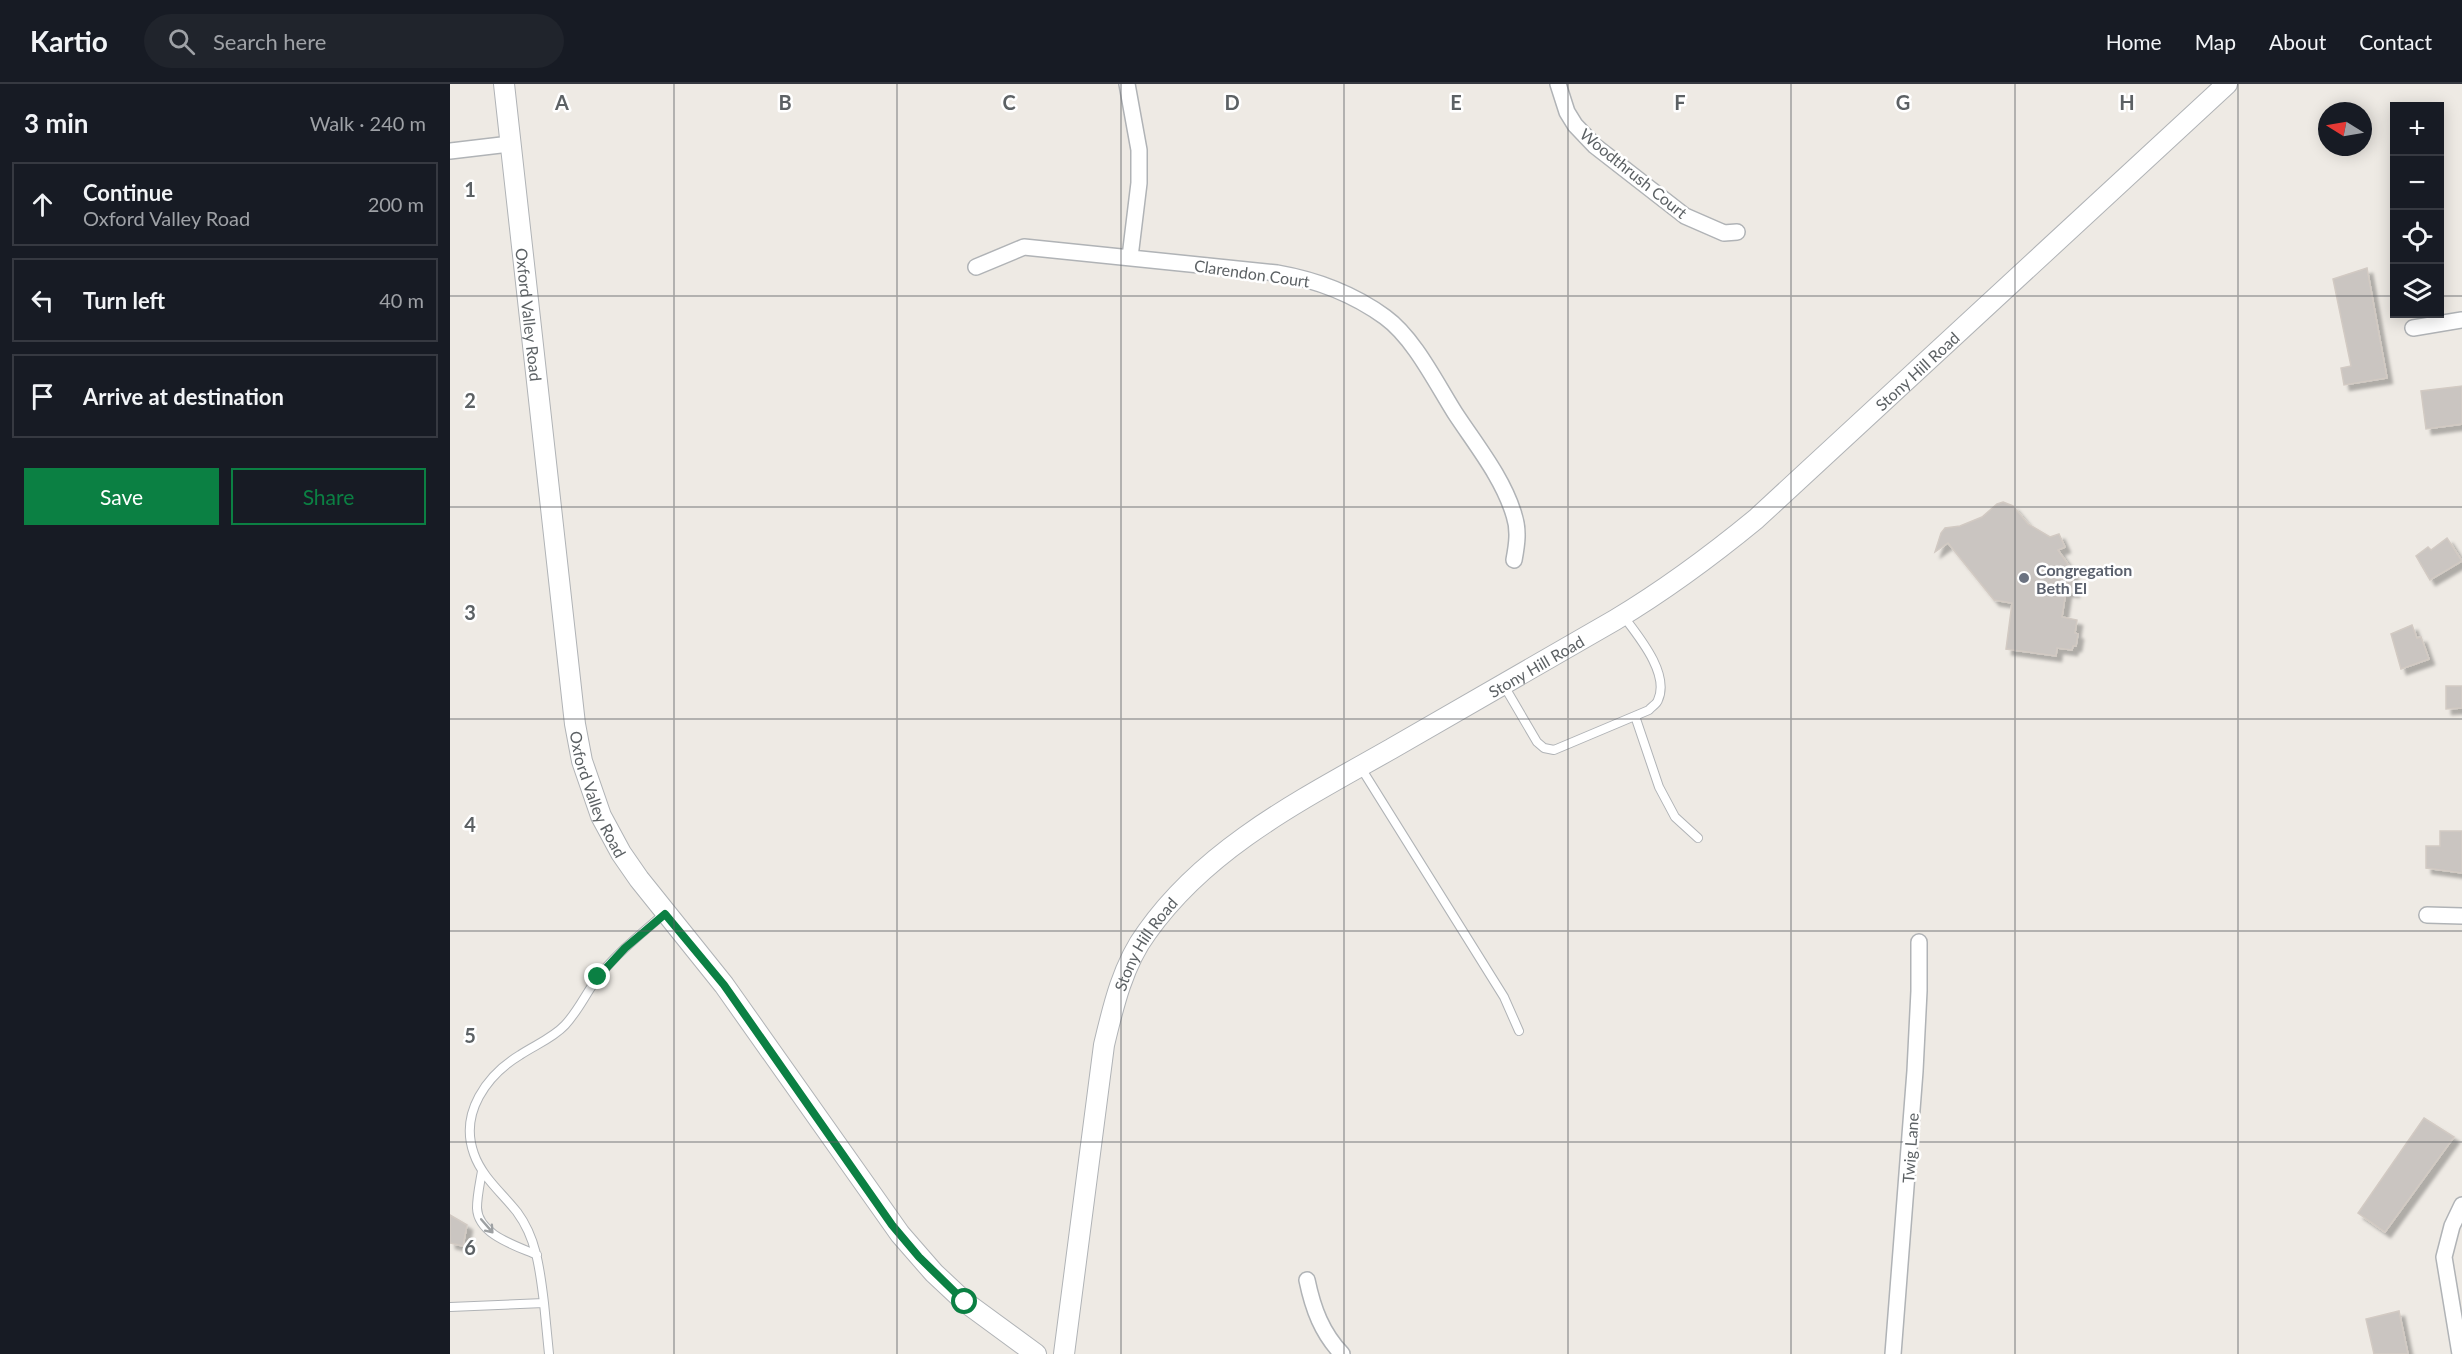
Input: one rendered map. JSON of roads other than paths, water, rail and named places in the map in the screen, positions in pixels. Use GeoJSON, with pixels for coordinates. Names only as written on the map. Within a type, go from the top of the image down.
{"type":"FeatureCollection","features":[{"type":"Feature","properties":{"kind":"street","name":"Oxford Valley Road"},"geometry":{"type":"LineString","coordinates":[[504,84],[577,737],[590,787],[614,841],[628,863],[665,914],[724,985],[900,1234],[934,1273],[965,1302],[1036,1354]]}},
{"type":"Feature","properties":{"kind":"street"},"geometry":{"type":"LineString","coordinates":[[1127,84],[1139,150],[1139,183],[1130,257]]}},
{"type":"Feature","properties":{"kind":"street","name":"Woodthrush Court"},"geometry":{"type":"LineString","coordinates":[[1558,84],[1567,112],[1590,141],[1685,216],[1724,232],[1737,232]]}},
{"type":"Feature","properties":{"kind":"street","name":"Stony Hill Road"},"geometry":{"type":"LineString","coordinates":[[1064,1354],[1104,1045],[1112,1008],[1122,980],[1141,941],[1169,903],[1197,873],[1217,856],[1290,808],[1623,616],[1715,553],[1756,519],[2227,84]]}},
{"type":"Feature","properties":{"kind":"street"},"geometry":{"type":"LineString","coordinates":[[450,151],[510,144]]}},
{"type":"Feature","properties":{"kind":"street","name":"Clarendon Court"},"geometry":{"type":"LineString","coordinates":[[976,267],[1024,247],[1307,278],[1338,289],[1388,319],[1417,352],[1504,489],[1515,516],[1518,540],[1514,560]]}},
{"type":"Feature","properties":{"kind":"street"},"geometry":{"type":"LineString","coordinates":[[2413,328],[2462,320]]}},
{"type":"Feature","properties":{"kind":"street"},"geometry":{"type":"LineString","coordinates":[[2427,915],[2462,916]]}},
{"type":"Feature","properties":{"kind":"street","name":"Twig Lane"},"geometry":{"type":"LineString","coordinates":[[1893,1354],[1915,1071],[1919,942]]}},
{"type":"Feature","properties":{"kind":"street"},"geometry":{"type":"LineString","coordinates":[[2460,1354],[2444,1257],[2452,1226],[2462,1205]]}},
{"type":"Feature","properties":{"kind":"street"},"geometry":{"type":"LineString","coordinates":[[1307,1280],[1312,1307],[1342,1354]]}},
{"type":"Feature","properties":{"kind":"lane"},"geometry":{"type":"LineString","coordinates":[[1503,684],[1537,742],[1544,748],[1554,750],[1648,710],[1658,701],[1661,680],[1646,647],[1623,616]]}},
{"type":"Feature","properties":{"kind":"lane"},"geometry":{"type":"LineString","coordinates":[[1635,716],[1659,787],[1675,817],[1698,837]]}},
{"type":"Feature","properties":{"kind":"lane"},"geometry":{"type":"LineString","coordinates":[[1360,767],[1504,997],[1519,1031]]}},
{"type":"Feature","properties":{"kind":"lane"},"geometry":{"type":"LineString","coordinates":[[549,1354],[537,1255],[523,1221],[482,1171],[474,1154],[470,1129],[473,1107],[487,1082],[514,1059],[547,1040],[566,1025],[611,962],[665,914]]}},
{"type":"Feature","properties":{"kind":"lane"},"geometry":{"type":"LineString","coordinates":[[482,1171],[477,1208],[483,1223],[498,1236],[537,1255]]}},
{"type":"Feature","properties":{"kind":"lane"},"geometry":{"type":"LineString","coordinates":[[450,1307],[544,1303]]}},
{"type":"Feature","properties":{"kind":"place","name":"Congregation Beth El"},"geometry":{"type":"Point","coordinates":[2024,578]}}]}
